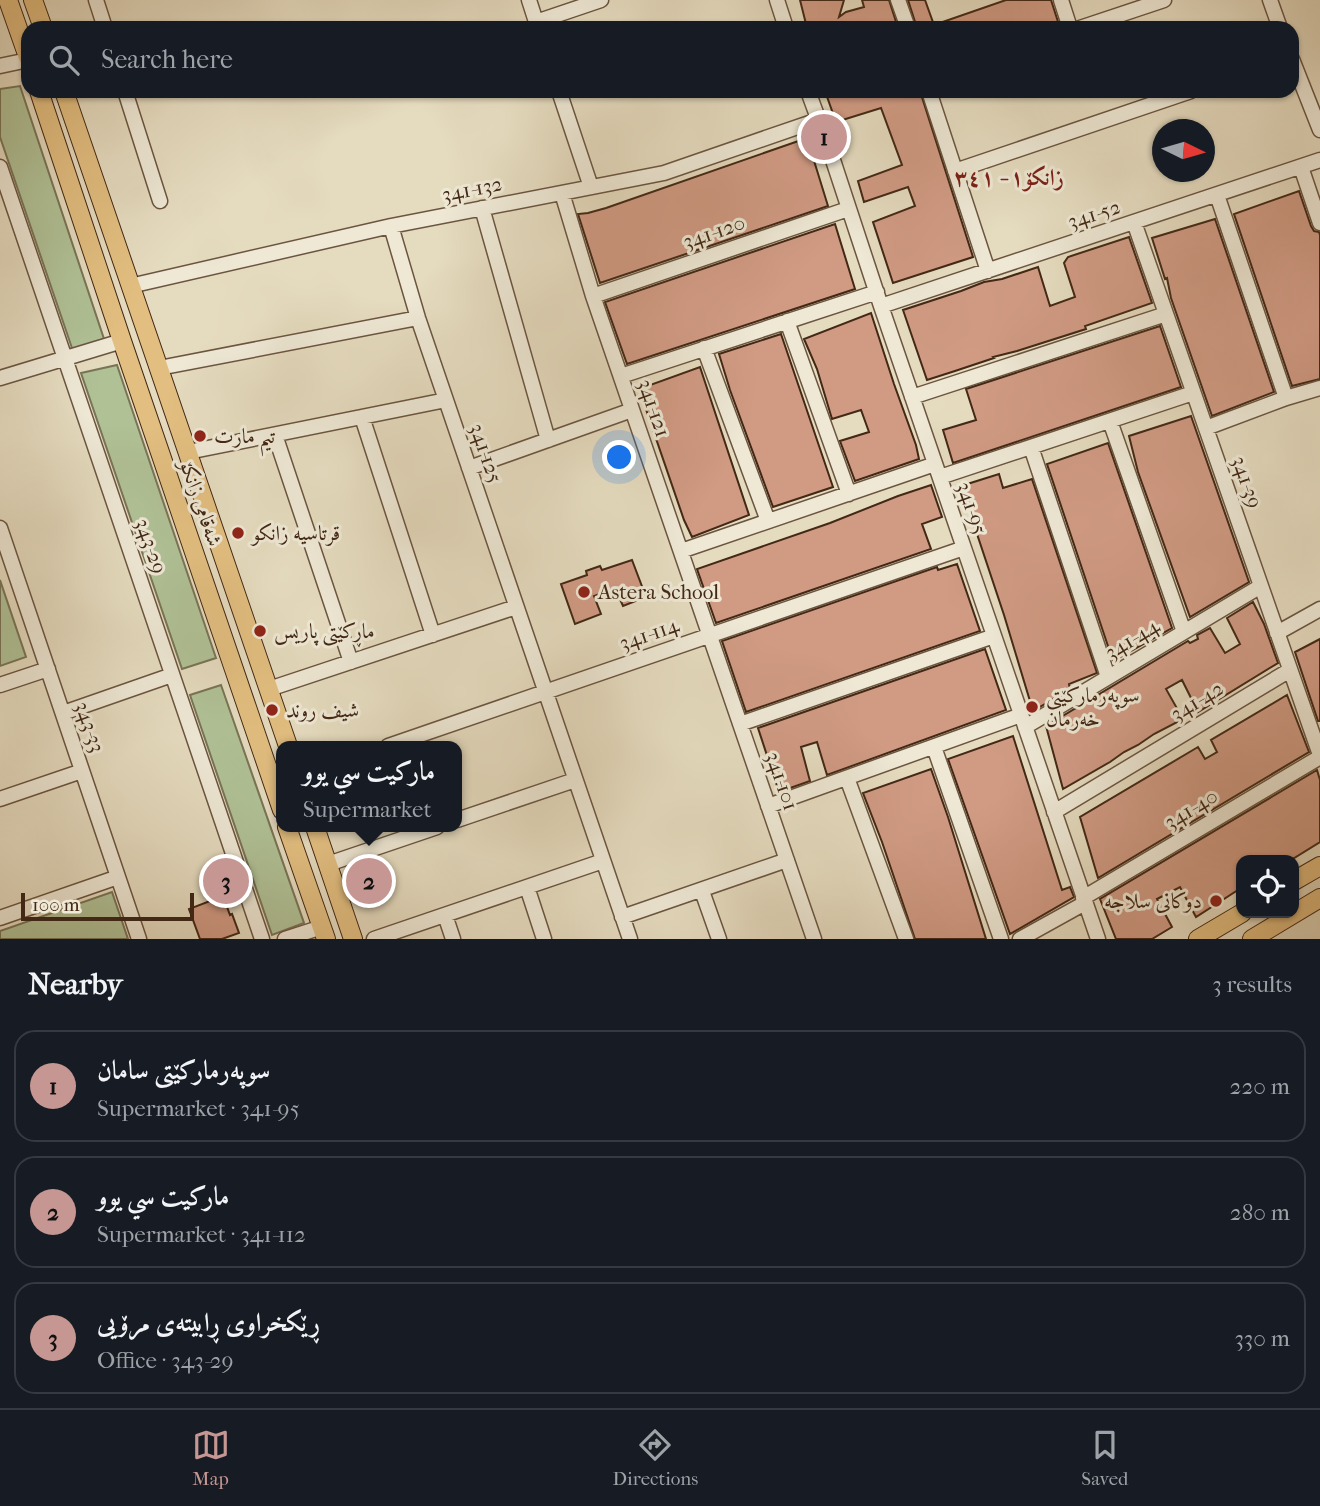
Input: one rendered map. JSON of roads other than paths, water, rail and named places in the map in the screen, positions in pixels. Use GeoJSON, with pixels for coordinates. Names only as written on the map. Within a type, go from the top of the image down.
{"type":"FeatureCollection","features":[{"type":"Feature","properties":{"kind":"main road"},"geometry":{"type":"LineString","coordinates":[[8,0],[21,38]]}},
{"type":"Feature","properties":{"kind":"main road"},"geometry":{"type":"LineString","coordinates":[[33,0],[40,21]]}},
{"type":"Feature","properties":{"kind":"main road","name":"شەقامی زانکۆ"},"geometry":{"type":"LineString","coordinates":[[41,98],[276,793]]}},
{"type":"Feature","properties":{"kind":"main road","name":"شەقامی زانکۆ"},"geometry":{"type":"LineString","coordinates":[[66,98],[286,741]]}},
{"type":"Feature","properties":{"kind":"main road"},"geometry":{"type":"LineString","coordinates":[[224,643],[249,633]]}},
{"type":"Feature","properties":{"kind":"main road"},"geometry":{"type":"LineString","coordinates":[[289,832],[324,933]]}},
{"type":"Feature","properties":{"kind":"main road"},"geometry":{"type":"LineString","coordinates":[[317,832],[353,939]]}},
{"type":"Feature","properties":{"kind":"main road"},"geometry":{"type":"LineString","coordinates":[[1299,878],[1320,866]]}},
{"type":"Feature","properties":{"kind":"main road"},"geometry":{"type":"LineString","coordinates":[[1252,939],[1320,898]]}},
{"type":"Feature","properties":{"kind":"main road"},"geometry":{"type":"LineString","coordinates":[[1198,939],[1236,916]]}},
{"type":"Feature","properties":{"kind":"street"},"geometry":{"type":"LineString","coordinates":[[96,0],[103,21]]}},
{"type":"Feature","properties":{"kind":"street"},"geometry":{"type":"LineString","coordinates":[[529,0],[536,21]]}},
{"type":"Feature","properties":{"kind":"street"},"geometry":{"type":"LineString","coordinates":[[547,21],[601,0]]}},
{"type":"Feature","properties":{"kind":"street"},"geometry":{"type":"LineString","coordinates":[[777,0],[784,21]]}},
{"type":"Feature","properties":{"kind":"street"},"geometry":{"type":"LineString","coordinates":[[898,0],[906,21]]}},
{"type":"Feature","properties":{"kind":"street"},"geometry":{"type":"LineString","coordinates":[[1061,0],[1068,21]]}},
{"type":"Feature","properties":{"kind":"street"},"geometry":{"type":"LineString","coordinates":[[1101,21],[1164,0]]}},
{"type":"Feature","properties":{"kind":"street"},"geometry":{"type":"LineString","coordinates":[[1270,0],[1278,21]]}},
{"type":"Feature","properties":{"kind":"street"},"geometry":{"type":"LineString","coordinates":[[0,66],[21,61]]}},
{"type":"Feature","properties":{"kind":"street"},"geometry":{"type":"LineString","coordinates":[[1299,77],[1320,130]]}},
{"type":"Feature","properties":{"kind":"street"},"geometry":{"type":"LineString","coordinates":[[127,98],[160,201]]}},
{"type":"Feature","properties":{"kind":"street"},"geometry":{"type":"LineString","coordinates":[[561,98],[591,187]]}},
{"type":"Feature","properties":{"kind":"street","name":"341-95"},"geometry":{"type":"LineString","coordinates":[[810,98],[1098,939]]}},
{"type":"Feature","properties":{"kind":"street"},"geometry":{"type":"LineString","coordinates":[[931,98],[988,271]]}},
{"type":"Feature","properties":{"kind":"street"},"geometry":{"type":"LineString","coordinates":[[955,171],[1170,98]]}},
{"type":"Feature","properties":{"kind":"street","name":"341-132"},"geometry":{"type":"LineString","coordinates":[[130,286],[391,226],[664,173],[818,120]]}},
{"type":"Feature","properties":{"kind":"street","name":"341-52"},"geometry":{"type":"LineString","coordinates":[[621,376],[787,321],[988,271],[1320,160]]}},
{"type":"Feature","properties":{"kind":"street","name":"343-29"},"geometry":{"type":"LineString","coordinates":[[0,167],[262,939]]}},
{"type":"Feature","properties":{"kind":"street"},"geometry":{"type":"LineString","coordinates":[[1301,167],[1320,223]]}},
{"type":"Feature","properties":{"kind":"street","name":"341-121"},"geometry":{"type":"LineString","coordinates":[[562,193],[593,296],[710,636]]}},
{"type":"Feature","properties":{"kind":"street"},"geometry":{"type":"LineString","coordinates":[[1217,195],[1286,398]]}},
{"type":"Feature","properties":{"kind":"street"},"geometry":{"type":"LineString","coordinates":[[482,208],[548,440]]}},
{"type":"Feature","properties":{"kind":"street","name":"341-120"},"geometry":{"type":"LineString","coordinates":[[593,296],[848,209]]}},
{"type":"Feature","properties":{"kind":"street","name":"341-39"},"geometry":{"type":"LineString","coordinates":[[1134,222],[1320,756]]}},
{"type":"Feature","properties":{"kind":"street","name":"341-125"},"geometry":{"type":"LineString","coordinates":[[391,226],[418,318],[629,939]]}},
{"type":"Feature","properties":{"kind":"street"},"geometry":{"type":"LineString","coordinates":[[912,397],[1166,314]]}},
{"type":"Feature","properties":{"kind":"street"},"geometry":{"type":"LineString","coordinates":[[159,368],[418,318]]}},
{"type":"Feature","properties":{"kind":"street"},"geometry":{"type":"LineString","coordinates":[[787,321],[849,494]]}},
{"type":"Feature","properties":{"kind":"street"},"geometry":{"type":"LineString","coordinates":[[0,378],[122,341]]}},
{"type":"Feature","properties":{"kind":"street"},"geometry":{"type":"LineString","coordinates":[[704,348],[768,521]]}},
{"type":"Feature","properties":{"kind":"street"},"geometry":{"type":"LineString","coordinates":[[681,551],[849,494],[1031,447],[1194,393]]}},
{"type":"Feature","properties":{"kind":"street"},"geometry":{"type":"LineString","coordinates":[[1206,428],[1286,398],[1319,393]]}},
{"type":"Feature","properties":{"kind":"street"},"geometry":{"type":"LineString","coordinates":[[188,452],[446,400]]}},
{"type":"Feature","properties":{"kind":"street"},"geometry":{"type":"LineString","coordinates":[[469,468],[632,410]]}},
{"type":"Feature","properties":{"kind":"street"},"geometry":{"type":"LineString","coordinates":[[362,417],[433,635]]}},
{"type":"Feature","properties":{"kind":"street"},"geometry":{"type":"LineString","coordinates":[[1110,421],[1184,632]]}},
{"type":"Feature","properties":{"kind":"street"},"geometry":{"type":"LineString","coordinates":[[275,435],[351,662]]}},
{"type":"Feature","properties":{"kind":"street"},"geometry":{"type":"LineString","coordinates":[[1031,447],[1108,677]]}},
{"type":"Feature","properties":{"kind":"street","name":"343-33"},"geometry":{"type":"LineString","coordinates":[[0,528],[5,558],[48,669],[139,939]]}},
{"type":"Feature","properties":{"kind":"street","name":"341-114"},"geometry":{"type":"LineString","coordinates":[[403,741],[964,548]]}},
{"type":"Feature","properties":{"kind":"street","name":"341-44"},"geometry":{"type":"LineString","coordinates":[[768,806],[934,747],[1023,721],[1108,677],[1261,586]]}},
{"type":"Feature","properties":{"kind":"street"},"geometry":{"type":"LineString","coordinates":[[269,690],[516,607]]}},
{"type":"Feature","properties":{"kind":"street"},"geometry":{"type":"LineString","coordinates":[[1277,633],[1320,608]]}},
{"type":"Feature","properties":{"kind":"street","name":"341-101"},"geometry":{"type":"LineString","coordinates":[[710,636],[814,939]]}},
{"type":"Feature","properties":{"kind":"street"},"geometry":{"type":"LineString","coordinates":[[740,724],[994,636]]}},
{"type":"Feature","properties":{"kind":"street"},"geometry":{"type":"LineString","coordinates":[[0,685],[48,669]]}},
{"type":"Feature","properties":{"kind":"street","name":"341-42"},"geometry":{"type":"LineString","coordinates":[[1054,812],[1290,670]]}},
{"type":"Feature","properties":{"kind":"street"},"geometry":{"type":"LineString","coordinates":[[63,713],[173,676]]}},
{"type":"Feature","properties":{"kind":"street"},"geometry":{"type":"LineString","coordinates":[[934,747],[1002,939]]}},
{"type":"Feature","properties":{"kind":"street","name":"341-40"},"geometry":{"type":"LineString","coordinates":[[1020,939],[1320,756]]}},
{"type":"Feature","properties":{"kind":"street"},"geometry":{"type":"LineString","coordinates":[[0,799],[82,771]]}},
{"type":"Feature","properties":{"kind":"street"},"geometry":{"type":"LineString","coordinates":[[847,778],[906,939]]}},
{"type":"Feature","properties":{"kind":"street"},"geometry":{"type":"LineString","coordinates":[[462,818],[575,780]]}},
{"type":"Feature","properties":{"kind":"street"},"geometry":{"type":"LineString","coordinates":[[328,863],[422,832]]}},
{"type":"Feature","properties":{"kind":"street"},"geometry":{"type":"LineString","coordinates":[[622,917],[787,860]]}},
{"type":"Feature","properties":{"kind":"street"},"geometry":{"type":"LineString","coordinates":[[374,939],[603,861]]}},
{"type":"Feature","properties":{"kind":"street"},"geometry":{"type":"LineString","coordinates":[[0,918],[118,877]]}},
{"type":"Feature","properties":{"kind":"street"},"geometry":{"type":"LineString","coordinates":[[527,887],[544,939]]}},
{"type":"Feature","properties":{"kind":"street"},"geometry":{"type":"LineString","coordinates":[[702,891],[719,939]]}},
{"type":"Feature","properties":{"kind":"street"},"geometry":{"type":"LineString","coordinates":[[445,915],[453,939]]}},
{"type":"Feature","properties":{"kind":"street"},"geometry":{"type":"LineString","coordinates":[[285,939],[324,933]]}},
{"type":"Feature","properties":{"kind":"place","name":"سوپەرمارکێتی سامان"},"geometry":{"type":"Point","coordinates":[824,137]}},
{"type":"Feature","properties":{"kind":"place","name":"تیم مارت"},"geometry":{"type":"Point","coordinates":[200,436]}},
{"type":"Feature","properties":{"kind":"place","name":"قرتاسیە زانکو"},"geometry":{"type":"Point","coordinates":[238,533]}},
{"type":"Feature","properties":{"kind":"place","name":"Astera School"},"geometry":{"type":"Point","coordinates":[584,592]}},
{"type":"Feature","properties":{"kind":"place","name":"ماڕکێتی پاریس"},"geometry":{"type":"Point","coordinates":[260,631]}},
{"type":"Feature","properties":{"kind":"place","name":"سوپەرمارکێتی خەرمان"},"geometry":{"type":"Point","coordinates":[1032,707]}},
{"type":"Feature","properties":{"kind":"place","name":"شیف روند"},"geometry":{"type":"Point","coordinates":[272,710]}},
{"type":"Feature","properties":{"kind":"place","name":"ڕێکخراوی ڕابیتەی مرۆیی"},"geometry":{"type":"Point","coordinates":[226,881]}},
{"type":"Feature","properties":{"kind":"place","name":"ماركيت سي يوو"},"geometry":{"type":"Point","coordinates":[369,881]}},
{"type":"Feature","properties":{"kind":"place","name":"دوكانى سلاجه"},"geometry":{"type":"Point","coordinates":[1216,901]}},
{"type":"Feature","properties":{"kind":"district","name":"زانکۆ١ - ٣٤١"},"geometry":{"type":"Point","coordinates":[1009,177]}}]}
